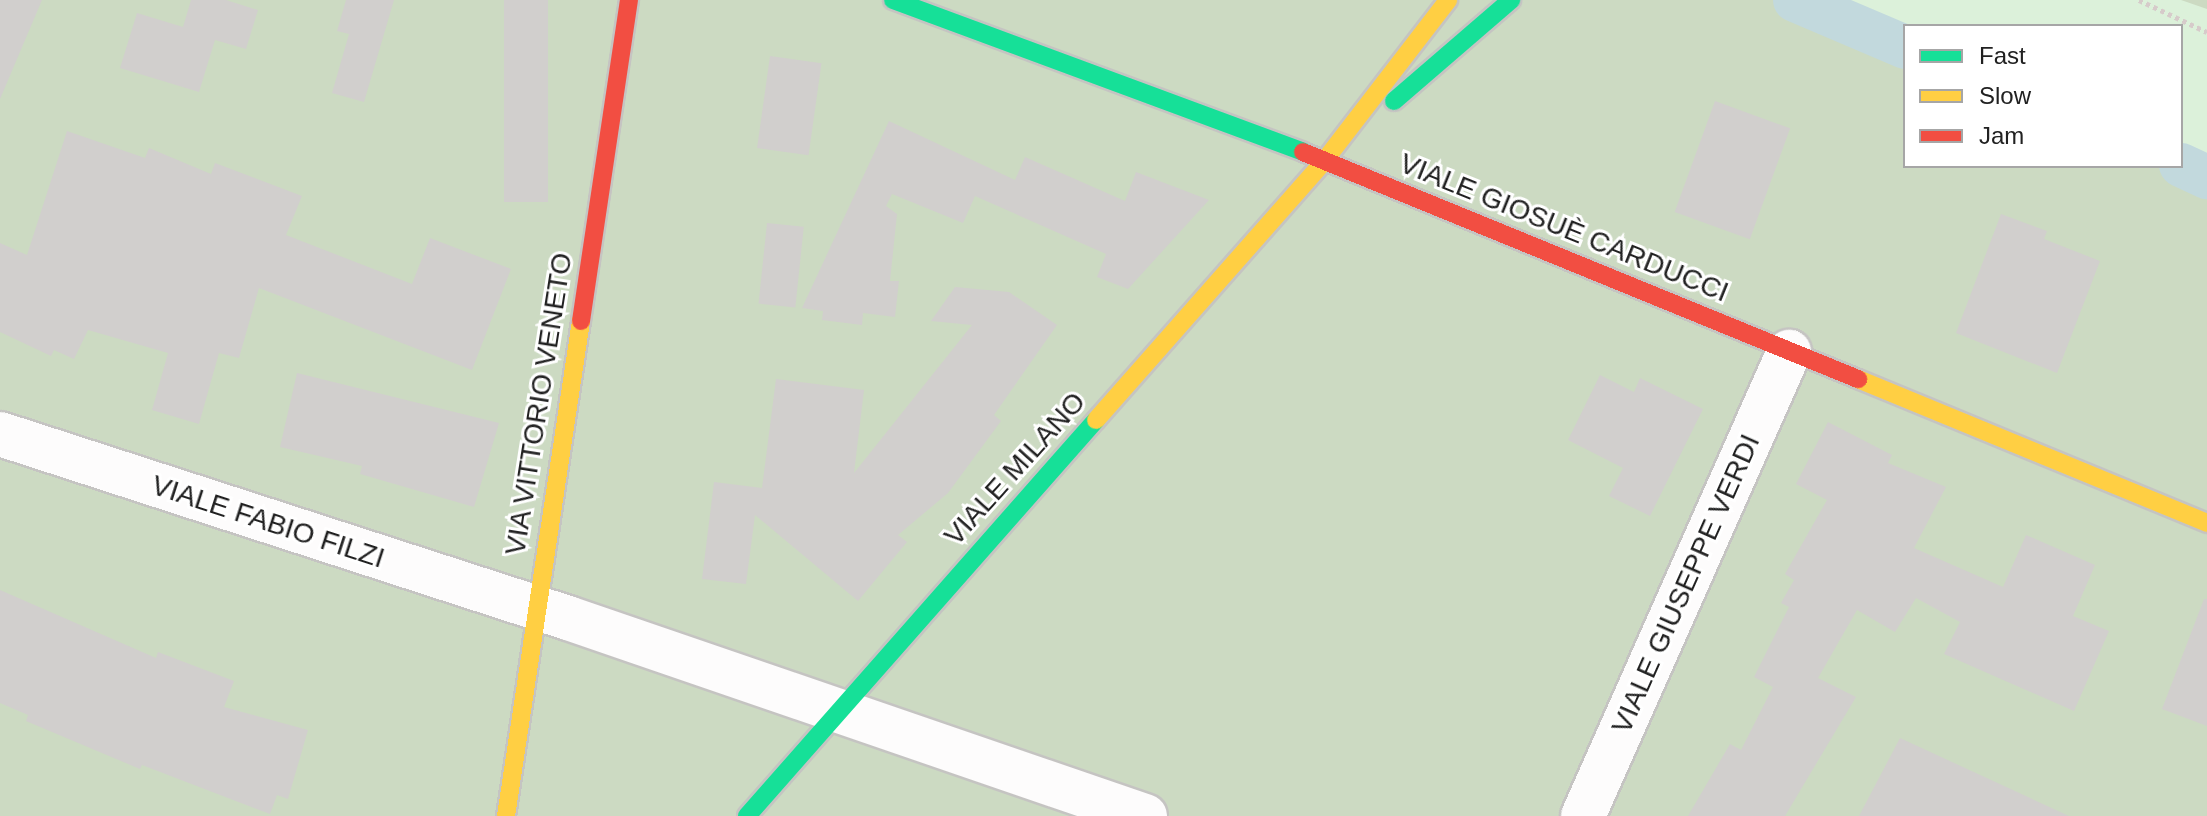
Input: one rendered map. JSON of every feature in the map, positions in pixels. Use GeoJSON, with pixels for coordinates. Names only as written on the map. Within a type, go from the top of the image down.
{"type":"FeatureCollection","features":[{"type":"Feature","properties":{"kind":"street","name":"VIA VITTORIO VENETO"},"geometry":{"type":"LineString","coordinates":[[506,816],[629,0]]}},
{"type":"Feature","properties":{"kind":"street","name":"VIALE GIOSUÈ CARDUCCI"},"geometry":{"type":"LineString","coordinates":[[893,0],[1325,160],[2207,523]]}},
{"type":"Feature","properties":{"kind":"street","name":"VIALE MILANO"},"geometry":{"type":"LineString","coordinates":[[747,816],[1325,160],[1448,0]]}},
{"type":"Feature","properties":{"kind":"street","name":"VIALE MILANO"},"geometry":{"type":"LineString","coordinates":[[1325,160],[1511,0]]}},
{"type":"Feature","properties":{"kind":"street","name":"VIALE GIUSEPPE VERDI"},"geometry":{"type":"LineString","coordinates":[[1583,816],[1789,352]]}},
{"type":"Feature","properties":{"kind":"street","name":"VIALE FABIO FILZI"},"geometry":{"type":"LineString","coordinates":[[0,434],[838,710],[1145,816]]}},
{"type":"Feature","properties":{"kind":"path"},"geometry":{"type":"LineString","coordinates":[[2139,0],[2207,32]]}},
{"type":"Feature","properties":{"kind":"green space"},"geometry":{"type":"Polygon","coordinates":[[[0,0],[2207,0],[2207,816],[0,816],[0,0]]]}},
{"type":"Feature","properties":{"kind":"green space"},"geometry":{"type":"Polygon","coordinates":[[[1798,0],[2181,0],[2207,9],[2207,171],[2183,161],[2183,24],[1903,24],[1903,44],[1798,0]]]}},
{"type":"Feature","properties":{"kind":"building"},"geometry":{"type":"Polygon","coordinates":[[[0,0],[42,0],[0,99],[0,0]]]}},
{"type":"Feature","properties":{"kind":"building"},"geometry":{"type":"Polygon","coordinates":[[[191,0],[226,0],[258,10],[246,49],[215,40],[199,92],[120,68],[137,13],[183,27],[191,0]]]}},
{"type":"Feature","properties":{"kind":"building"},"geometry":{"type":"Polygon","coordinates":[[[346,0],[394,0],[364,102],[332,93],[349,34],[337,31],[346,0]]]}},
{"type":"Feature","properties":{"kind":"building"},"geometry":{"type":"Polygon","coordinates":[[[504,0],[548,0],[548,202],[504,202],[504,0]]]}},
{"type":"Feature","properties":{"kind":"building"},"geometry":{"type":"Polygon","coordinates":[[[770,56],[821,63],[809,155],[757,148],[770,56]]]}},
{"type":"Feature","properties":{"kind":"building"},"geometry":{"type":"Polygon","coordinates":[[[1715,101],[1790,128],[1750,239],[1675,212],[1715,101]]]}},
{"type":"Feature","properties":{"kind":"building"},"geometry":{"type":"Polygon","coordinates":[[[889,121],[1015,180],[1025,157],[1125,201],[1136,172],[1209,200],[1128,289],[1097,277],[1106,254],[975,196],[963,223],[892,194],[886,206],[897,214],[890,281],[899,281],[895,317],[863,313],[862,325],[822,320],[823,311],[802,308],[889,121]]]}},
{"type":"Feature","properties":{"kind":"building"},"geometry":{"type":"Polygon","coordinates":[[[67,131],[145,158],[149,148],[211,174],[215,163],[302,196],[286,235],[412,284],[430,238],[511,269],[472,370],[259,288],[239,358],[219,353],[199,424],[152,410],[168,353],[88,330],[74,359],[54,350],[51,356],[0,332],[0,243],[27,255],[67,131]]]}},
{"type":"Feature","properties":{"kind":"building"},"geometry":{"type":"Polygon","coordinates":[[[2001,214],[2047,231],[2044,239],[2100,261],[2057,373],[1956,333],[2001,214]]]}},
{"type":"Feature","properties":{"kind":"building"},"geometry":{"type":"Polygon","coordinates":[[[767,223],[804,227],[795,307],[759,304],[767,223]]]}},
{"type":"Feature","properties":{"kind":"building"},"geometry":{"type":"Polygon","coordinates":[[[955,287],[1009,292],[1057,325],[994,415],[1001,421],[948,493],[898,535],[907,542],[858,601],[755,515],[746,584],[702,579],[714,482],[762,488],[776,379],[864,390],[854,473],[972,325],[931,321],[955,287]]]}},
{"type":"Feature","properties":{"kind":"building"},"geometry":{"type":"Polygon","coordinates":[[[297,373],[499,423],[474,507],[360,474],[362,466],[280,447],[297,373]]]}},
{"type":"Feature","properties":{"kind":"building"},"geometry":{"type":"Polygon","coordinates":[[[1600,375],[1634,392],[1640,378],[1703,409],[1650,516],[1609,496],[1623,468],[1568,440],[1600,375]]]}},
{"type":"Feature","properties":{"kind":"building"},"geometry":{"type":"Polygon","coordinates":[[[1828,422],[1892,455],[1888,463],[1946,487],[1914,548],[2003,587],[2026,535],[2095,565],[2073,616],[2109,631],[2074,711],[1944,654],[1960,622],[1916,598],[1895,632],[1857,610],[1818,678],[1856,697],[1785,816],[1688,816],[1730,744],[1741,750],[1773,687],[1754,677],[1789,607],[1781,603],[1794,580],[1785,574],[1827,500],[1796,484],[1828,422]]]}},
{"type":"Feature","properties":{"kind":"building"},"geometry":{"type":"Polygon","coordinates":[[[0,590],[156,658],[158,652],[234,681],[224,707],[308,730],[288,799],[277,795],[270,814],[142,765],[140,769],[26,721],[28,715],[0,703],[0,590]]]}},
{"type":"Feature","properties":{"kind":"building"},"geometry":{"type":"Polygon","coordinates":[[[2204,599],[2207,599],[2207,726],[2162,709],[2204,599]]]}},
{"type":"Feature","properties":{"kind":"building"},"geometry":{"type":"Polygon","coordinates":[[[1900,738],[2069,816],[1859,816],[1900,738]]]}},
{"type":"Feature","properties":{"kind":"waterway"},"geometry":{"type":"LineString","coordinates":[[1795,0],[1903,46]]}},
{"type":"Feature","properties":{"kind":"waterway"},"geometry":{"type":"LineString","coordinates":[[2183,166],[2207,177]]}},
{"type":"Feature","properties":{"kind":"traffic: fast"},"geometry":{"type":"LineString","coordinates":[[893,0],[1303,152]]}},
{"type":"Feature","properties":{"kind":"traffic: fast"},"geometry":{"type":"LineString","coordinates":[[1394,101],[1511,0]]}},
{"type":"Feature","properties":{"kind":"traffic: fast"},"geometry":{"type":"LineString","coordinates":[[747,816],[1096,420]]}},
{"type":"Feature","properties":{"kind":"traffic: slow"},"geometry":{"type":"LineString","coordinates":[[1096,420],[1325,160],[1448,0]]}},
{"type":"Feature","properties":{"kind":"traffic: slow"},"geometry":{"type":"LineString","coordinates":[[506,816],[581,321]]}},
{"type":"Feature","properties":{"kind":"traffic: slow"},"geometry":{"type":"LineString","coordinates":[[1858,379],[2207,523]]}},
{"type":"Feature","properties":{"kind":"traffic: jam"},"geometry":{"type":"LineString","coordinates":[[581,321],[629,0]]}},
{"type":"Feature","properties":{"kind":"traffic: jam"},"geometry":{"type":"LineString","coordinates":[[1303,152],[1858,379]]}}]}
